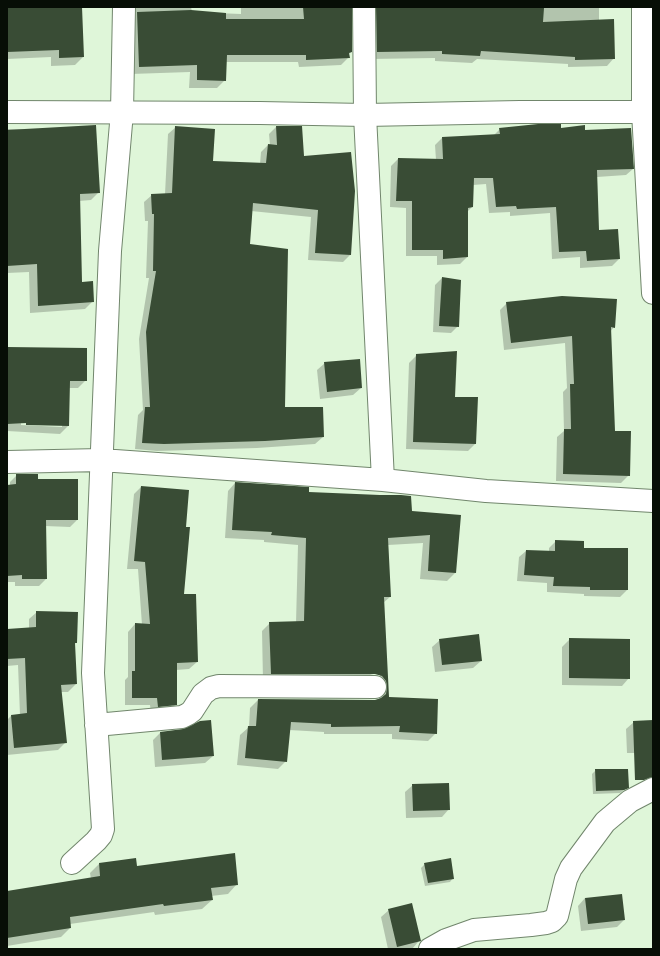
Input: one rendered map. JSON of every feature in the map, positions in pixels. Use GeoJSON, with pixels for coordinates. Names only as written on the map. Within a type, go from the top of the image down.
{"type":"FeatureCollection","features":[{"type":"Feature","properties":{"kind":"street"},"geometry":{"type":"LineString","coordinates":[[72,863],[96,841],[101,835],[103,828],[93,673],[110,252],[122,112],[124,7]]}},
{"type":"Feature","properties":{"kind":"street"},"geometry":{"type":"LineString","coordinates":[[364,7],[365,115],[383,480]]}},
{"type":"Feature","properties":{"kind":"street"},"geometry":{"type":"LineString","coordinates":[[643,7],[648,112],[653,293]]}},
{"type":"Feature","properties":{"kind":"street"},"geometry":{"type":"LineString","coordinates":[[7,112],[365,115],[520,112],[648,112]]}},
{"type":"Feature","properties":{"kind":"street"},"geometry":{"type":"LineString","coordinates":[[7,462],[101,460],[383,480],[486,492],[653,501]]}},
{"type":"Feature","properties":{"kind":"street"},"geometry":{"type":"LineString","coordinates":[[96,725],[182,717],[192,711],[203,694],[212,688],[220,686],[375,687]]}},
{"type":"Feature","properties":{"kind":"street"},"geometry":{"type":"LineString","coordinates":[[430,949],[446,940],[474,930],[531,926],[546,923],[552,920],[557,916],[566,879],[571,868],[605,822],[630,801],[653,789]]}},
{"type":"Feature","properties":{"kind":"building"},"geometry":{"type":"Polygon","coordinates":[[[7,7],[82,7],[84,57],[59,58],[59,50],[7,52],[7,7]]]}},
{"type":"Feature","properties":{"kind":"building"},"geometry":{"type":"Polygon","coordinates":[[[303,7],[352,7],[352,52],[349,53],[350,58],[306,60],[306,55],[227,55],[226,81],[197,80],[197,65],[139,67],[137,12],[191,10],[226,13],[226,19],[304,19],[303,7]]]}},
{"type":"Feature","properties":{"kind":"building"},"geometry":{"type":"Polygon","coordinates":[[[376,7],[528,7],[544,8],[543,22],[614,19],[615,59],[575,60],[575,57],[481,51],[480,56],[442,54],[442,51],[377,52],[376,7]]]}},
{"type":"Feature","properties":{"kind":"building"},"geometry":{"type":"Polygon","coordinates":[[[538,124],[561,124],[561,128],[585,125],[585,130],[631,128],[634,169],[597,170],[599,230],[618,229],[620,259],[587,261],[586,251],[559,252],[556,207],[517,209],[516,206],[496,207],[493,178],[474,178],[473,207],[468,208],[468,257],[443,259],[443,250],[412,250],[412,201],[396,201],[398,158],[443,159],[442,137],[500,134],[499,128],[538,124]]]}},
{"type":"Feature","properties":{"kind":"building"},"geometry":{"type":"Polygon","coordinates":[[[96,125],[100,193],[80,194],[82,282],[93,281],[94,302],[38,306],[37,264],[7,266],[7,130],[96,125]]]}},
{"type":"Feature","properties":{"kind":"building"},"geometry":{"type":"Polygon","coordinates":[[[175,126],[215,129],[213,161],[266,163],[268,144],[277,145],[276,126],[302,126],[304,156],[351,152],[355,191],[351,255],[315,253],[318,210],[253,203],[250,244],[288,249],[285,407],[323,407],[324,437],[265,441],[164,444],[142,443],[145,407],[150,407],[146,332],[156,271],[153,271],[154,214],[152,214],[151,194],[172,193],[175,126]]]}},
{"type":"Feature","properties":{"kind":"building"},"geometry":{"type":"Polygon","coordinates":[[[442,277],[461,280],[459,327],[439,326],[442,277]]]}},
{"type":"Feature","properties":{"kind":"building"},"geometry":{"type":"Polygon","coordinates":[[[562,296],[617,299],[615,328],[611,327],[615,431],[631,431],[630,476],[563,474],[564,429],[571,429],[570,384],[574,384],[572,336],[511,343],[506,302],[562,296]]]}},
{"type":"Feature","properties":{"kind":"building"},"geometry":{"type":"Polygon","coordinates":[[[7,347],[87,348],[87,381],[70,381],[69,426],[26,425],[26,423],[7,424],[7,347]]]}},
{"type":"Feature","properties":{"kind":"building"},"geometry":{"type":"Polygon","coordinates":[[[457,351],[455,397],[478,397],[476,444],[413,442],[416,354],[457,351]]]}},
{"type":"Feature","properties":{"kind":"building"},"geometry":{"type":"Polygon","coordinates":[[[360,359],[362,388],[327,392],[324,362],[360,359]]]}},
{"type":"Feature","properties":{"kind":"building"},"geometry":{"type":"Polygon","coordinates":[[[16,474],[38,474],[38,479],[78,479],[78,520],[46,520],[47,579],[22,579],[22,575],[7,576],[7,485],[16,484],[16,474]]]}},
{"type":"Feature","properties":{"kind":"building"},"geometry":{"type":"Polygon","coordinates":[[[235,482],[309,487],[309,492],[411,496],[412,511],[461,515],[456,573],[428,571],[430,535],[388,538],[391,597],[384,597],[389,697],[438,699],[437,734],[399,732],[400,726],[331,727],[331,724],[291,722],[287,762],[245,758],[248,726],[256,726],[258,699],[375,700],[386,694],[387,687],[386,681],[382,676],[375,674],[271,674],[269,622],[304,621],[306,538],[271,535],[272,532],[232,530],[235,482]]]}},
{"type":"Feature","properties":{"kind":"building"},"geometry":{"type":"Polygon","coordinates":[[[141,486],[189,490],[186,527],[190,527],[184,594],[196,594],[198,662],[177,663],[177,705],[158,707],[157,698],[132,698],[132,671],[135,671],[135,623],[150,624],[145,562],[134,561],[141,486]]]}},
{"type":"Feature","properties":{"kind":"building"},"geometry":{"type":"Polygon","coordinates":[[[555,540],[584,541],[584,548],[628,548],[628,590],[590,590],[590,587],[553,586],[554,577],[524,575],[526,550],[555,551],[555,540]]]}},
{"type":"Feature","properties":{"kind":"building"},"geometry":{"type":"Polygon","coordinates":[[[36,611],[78,612],[77,643],[75,643],[77,684],[61,685],[67,743],[14,748],[11,715],[27,713],[25,658],[7,659],[7,629],[36,627],[36,611]]]}},
{"type":"Feature","properties":{"kind":"building"},"geometry":{"type":"Polygon","coordinates":[[[479,634],[482,661],[442,665],[439,639],[479,634]]]}},
{"type":"Feature","properties":{"kind":"building"},"geometry":{"type":"Polygon","coordinates":[[[569,638],[630,639],[630,679],[569,678],[569,638]]]}},
{"type":"Feature","properties":{"kind":"building"},"geometry":{"type":"Polygon","coordinates":[[[211,720],[214,756],[162,760],[160,732],[183,729],[200,721],[211,720]]]}},
{"type":"Feature","properties":{"kind":"building"},"geometry":{"type":"Polygon","coordinates":[[[653,720],[653,777],[644,780],[635,780],[633,721],[653,720]]]}},
{"type":"Feature","properties":{"kind":"building"},"geometry":{"type":"Polygon","coordinates":[[[595,769],[628,769],[629,788],[624,790],[596,791],[595,769]]]}},
{"type":"Feature","properties":{"kind":"building"},"geometry":{"type":"Polygon","coordinates":[[[449,783],[450,810],[413,811],[412,784],[449,783]]]}},
{"type":"Feature","properties":{"kind":"building"},"geometry":{"type":"Polygon","coordinates":[[[235,853],[238,885],[211,888],[213,900],[164,906],[163,904],[70,917],[71,928],[7,938],[7,891],[100,876],[99,863],[136,858],[137,866],[235,853]]]}},
{"type":"Feature","properties":{"kind":"building"},"geometry":{"type":"Polygon","coordinates":[[[451,858],[454,879],[428,883],[424,863],[451,858]]]}},
{"type":"Feature","properties":{"kind":"building"},"geometry":{"type":"Polygon","coordinates":[[[622,894],[625,920],[588,924],[585,898],[622,894]]]}},
{"type":"Feature","properties":{"kind":"building"},"geometry":{"type":"Polygon","coordinates":[[[412,903],[421,941],[397,947],[388,909],[412,903]]]}}]}
